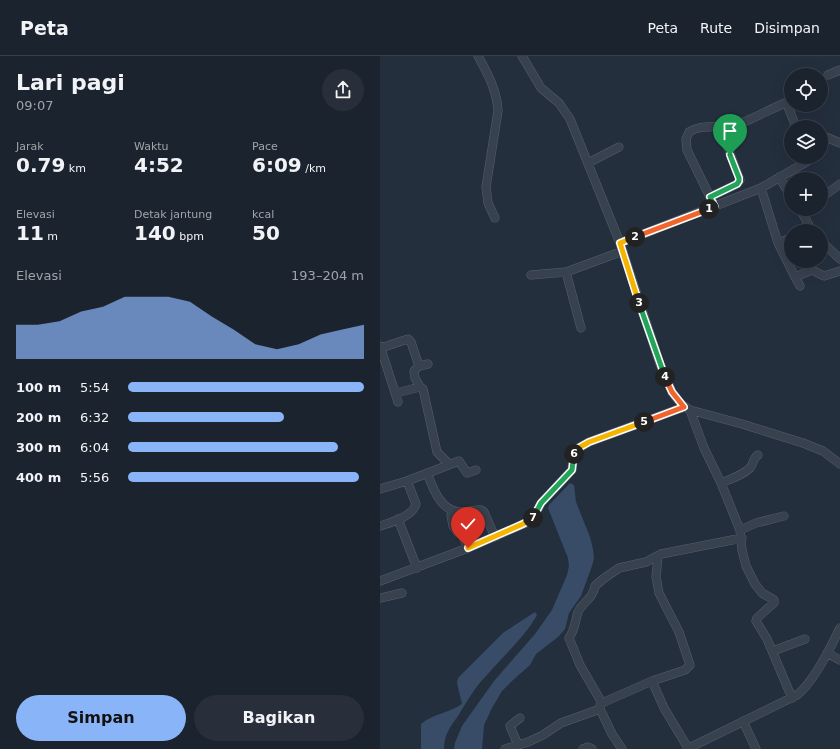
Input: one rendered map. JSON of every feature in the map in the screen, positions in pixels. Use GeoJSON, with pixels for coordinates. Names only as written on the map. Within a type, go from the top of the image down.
{"type":"FeatureCollection","features":[{"type":"Feature","properties":{"kind":"street"},"geometry":{"type":"LineString","coordinates":[[478,56],[494,88],[498,102],[498,112],[486,187],[488,203],[494,218]]}},
{"type":"Feature","properties":{"kind":"street"},"geometry":{"type":"LineString","coordinates":[[522,56],[541,88],[555,99],[566,112],[577,135],[621,247],[644,320],[660,364],[672,392],[687,409],[721,483],[741,534],[742,550],[746,566],[762,593],[774,600],[774,603],[757,618],[756,621],[768,639],[792,698]]}},
{"type":"Feature","properties":{"kind":"street"},"geometry":{"type":"LineString","coordinates":[[828,75],[840,70]]}},
{"type":"Feature","properties":{"kind":"street"},"geometry":{"type":"LineString","coordinates":[[715,207],[687,150],[687,134],[691,130],[700,127],[724,127],[742,123],[785,103],[787,104],[793,120]]}},
{"type":"Feature","properties":{"kind":"street"},"geometry":{"type":"LineString","coordinates":[[710,197],[737,184],[740,180],[728,148],[724,127]]}},
{"type":"Feature","properties":{"kind":"street"},"geometry":{"type":"LineString","coordinates":[[828,138],[840,143]]}},
{"type":"Feature","properties":{"kind":"street"},"geometry":{"type":"LineString","coordinates":[[588,163],[619,147]]}},
{"type":"Feature","properties":{"kind":"street"},"geometry":{"type":"LineString","coordinates":[[531,275],[566,272],[621,247],[761,188],[803,164]]}},
{"type":"Feature","properties":{"kind":"street"},"geometry":{"type":"LineString","coordinates":[[779,177],[784,185]]}},
{"type":"Feature","properties":{"kind":"street"},"geometry":{"type":"LineString","coordinates":[[828,193],[840,184]]}},
{"type":"Feature","properties":{"kind":"street"},"geometry":{"type":"LineString","coordinates":[[761,188],[778,243],[800,286]]}},
{"type":"Feature","properties":{"kind":"street"},"geometry":{"type":"LineString","coordinates":[[778,243],[784,241]]}},
{"type":"Feature","properties":{"kind":"street"},"geometry":{"type":"LineString","coordinates":[[828,248],[840,259]]}},
{"type":"Feature","properties":{"kind":"street"},"geometry":{"type":"LineString","coordinates":[[795,277],[812,270],[824,276],[840,271]]}},
{"type":"Feature","properties":{"kind":"street"},"geometry":{"type":"LineString","coordinates":[[566,272],[581,328]]}},
{"type":"Feature","properties":{"kind":"street"},"geometry":{"type":"LineString","coordinates":[[398,402],[380,347],[408,339],[424,365],[415,369],[414,374],[422,389],[438,452],[449,464]]}},
{"type":"Feature","properties":{"kind":"street"},"geometry":{"type":"LineString","coordinates":[[396,393],[420,387]]}},
{"type":"Feature","properties":{"kind":"street"},"geometry":{"type":"LineString","coordinates":[[380,581],[468,548],[531,520],[541,503],[572,470],[575,450],[589,442],[687,409],[786,436],[823,451],[840,464]]}},
{"type":"Feature","properties":{"kind":"street"},"geometry":{"type":"LineString","coordinates":[[721,483],[742,474],[752,465],[753,460],[758,455]]}},
{"type":"Feature","properties":{"kind":"street"},"geometry":{"type":"LineString","coordinates":[[380,489],[407,481],[459,461],[466,473],[476,470]]}},
{"type":"Feature","properties":{"kind":"street"},"geometry":{"type":"LineString","coordinates":[[427,473],[437,496],[452,510],[459,512],[481,510],[484,512],[495,537]]}},
{"type":"Feature","properties":{"kind":"street"},"geometry":{"type":"LineString","coordinates":[[380,526],[409,513],[415,506],[416,504],[407,481]]}},
{"type":"Feature","properties":{"kind":"street"},"geometry":{"type":"LineString","coordinates":[[452,510],[452,526],[462,535],[468,548]]}},
{"type":"Feature","properties":{"kind":"street"},"geometry":{"type":"LineString","coordinates":[[622,749],[580,665],[569,638],[574,628],[579,611],[594,594],[595,586],[619,568],[646,562],[659,555],[741,534],[756,523],[784,516]]}},
{"type":"Feature","properties":{"kind":"street"},"geometry":{"type":"LineString","coordinates":[[398,519],[416,568]]}},
{"type":"Feature","properties":{"kind":"street"},"geometry":{"type":"LineString","coordinates":[[505,749],[543,735],[561,724],[652,681],[688,668],[690,664],[679,632],[659,593],[656,577],[659,555]]}},
{"type":"Feature","properties":{"kind":"street"},"geometry":{"type":"LineString","coordinates":[[380,598],[402,593]]}},
{"type":"Feature","properties":{"kind":"street"},"geometry":{"type":"LineString","coordinates":[[652,681],[664,708],[687,749],[792,698],[801,692],[827,653],[840,628]]}},
{"type":"Feature","properties":{"kind":"street"},"geometry":{"type":"LineString","coordinates":[[773,651],[805,639]]}},
{"type":"Feature","properties":{"kind":"street"},"geometry":{"type":"LineString","coordinates":[[827,653],[840,660]]}},
{"type":"Feature","properties":{"kind":"street"},"geometry":{"type":"LineString","coordinates":[[518,745],[510,726],[520,718]]}},
{"type":"Feature","properties":{"kind":"street"},"geometry":{"type":"LineString","coordinates":[[743,721],[756,749]]}},
{"type":"Feature","properties":{"kind":"street"},"geometry":{"type":"LineString","coordinates":[[583,749],[588,747],[592,749]]}},
{"type":"Feature","properties":{"kind":"water"},"geometry":{"type":"Polygon","coordinates":[[[570,483],[574,485],[576,502],[590,537],[594,558],[581,596],[569,613],[565,629],[558,637],[536,654],[530,665],[502,691],[484,725],[482,749],[454,749],[462,726],[494,681],[535,634],[552,610],[567,575],[569,566],[568,558],[548,508],[549,505],[570,483]]]}},
{"type":"Feature","properties":{"kind":"water"},"geometry":{"type":"Polygon","coordinates":[[[535,612],[537,615],[526,631],[482,680],[471,695],[448,731],[444,749],[421,749],[421,724],[430,718],[452,710],[462,704],[457,683],[458,678],[503,633],[535,612]]]}},
{"type":"Feature","properties":{"kind":"route"},"geometry":{"type":"LineString","coordinates":[[468,548],[531,520],[547,495],[572,470],[575,450],[589,442],[684,407],[672,392],[660,364],[644,320],[620,243],[715,207],[710,197],[737,184],[739,181],[730,155]]}}]}
